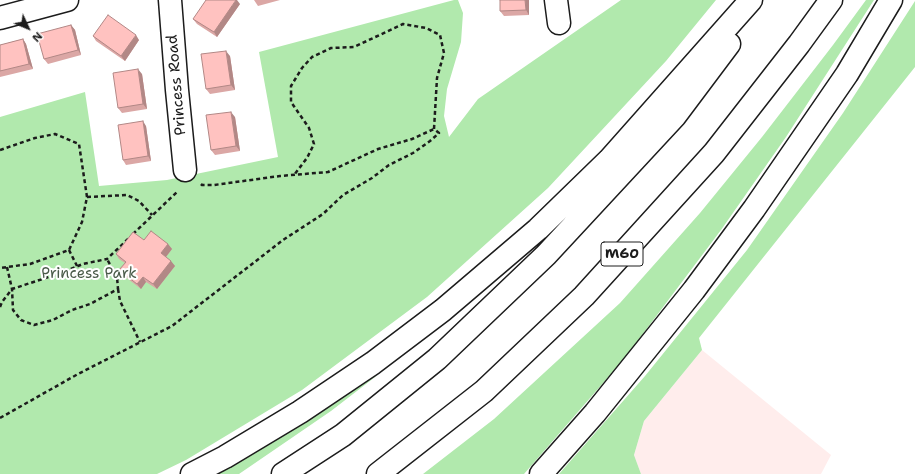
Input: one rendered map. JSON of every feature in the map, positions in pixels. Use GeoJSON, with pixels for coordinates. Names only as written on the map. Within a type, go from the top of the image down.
{"type":"FeatureCollection","features":[{"type":"Feature","properties":{"kind":"main road"},"geometry":{"type":"LineString","coordinates":[[0,18],[67,0]]}},
{"type":"Feature","properties":{"kind":"main road","name":"Princess Road"},"geometry":{"type":"LineString","coordinates":[[170,0],[185,170]]}},
{"type":"Feature","properties":{"kind":"main road"},"geometry":{"type":"LineString","coordinates":[[556,0],[559,23]]}},
{"type":"Feature","properties":{"kind":"main road"},"geometry":{"type":"LineString","coordinates":[[192,474],[225,457],[300,412],[373,363],[443,310],[538,229],[608,160],[751,0]]}},
{"type":"Feature","properties":{"kind":"main road"},"geometry":{"type":"LineString","coordinates":[[283,474],[343,435],[437,359],[546,255],[675,116],[762,0]]}},
{"type":"Feature","properties":{"kind":"main road","name":"M60"},"geometry":{"type":"LineString","coordinates":[[378,474],[484,391],[584,296],[714,153],[799,44],[830,0]]}},
{"type":"Feature","properties":{"kind":"main road"},"geometry":{"type":"LineString","coordinates":[[541,474],[595,413],[694,290],[745,221],[847,74],[891,0]]}},
{"type":"Feature","properties":{"kind":"path"},"geometry":{"type":"LineString","coordinates":[[294,175],[307,158],[314,144],[309,128],[291,102],[291,86],[302,68],[312,57],[331,48],[354,47],[403,24],[426,28],[440,35],[444,53],[437,78],[434,129]]}},
{"type":"Feature","properties":{"kind":"path"},"geometry":{"type":"LineString","coordinates":[[185,170],[202,185],[328,172],[378,149],[412,139],[434,129]]}},
{"type":"Feature","properties":{"kind":"path"},"geometry":{"type":"LineString","coordinates":[[0,418],[78,374],[172,326],[283,240],[323,214],[343,195],[372,178],[389,165],[413,153],[439,132],[434,129]]}},
{"type":"Feature","properties":{"kind":"path"},"geometry":{"type":"LineString","coordinates":[[0,150],[35,138],[55,134],[78,144],[87,197],[82,222],[69,250],[30,264],[0,268]]}},
{"type":"Feature","properties":{"kind":"path"},"geometry":{"type":"LineString","coordinates":[[0,307],[12,289],[77,266],[107,258],[182,187],[185,170]]}},
{"type":"Feature","properties":{"kind":"path"},"geometry":{"type":"LineString","coordinates":[[87,197],[127,195],[139,201],[152,215]]}},
{"type":"Feature","properties":{"kind":"path"},"geometry":{"type":"LineString","coordinates":[[69,250],[77,266]]}},
{"type":"Feature","properties":{"kind":"path"},"geometry":{"type":"LineString","coordinates":[[107,258],[117,277],[120,301],[140,342]]}},
{"type":"Feature","properties":{"kind":"path"},"geometry":{"type":"LineString","coordinates":[[7,267],[12,289],[13,310],[21,320],[34,324],[53,320],[72,310],[90,304],[118,289]]}},
{"type":"Feature","properties":{"kind":"shaded area"},"geometry":{"type":"Polygon","coordinates":[[[702,350],[831,455],[821,474],[641,474],[634,455],[644,421],[702,350]]]}},
{"type":"Feature","properties":{"kind":"green space","name":"Princess Park"},"geometry":{"type":"Polygon","coordinates":[[[458,0],[463,13],[461,42],[447,89],[444,116],[449,137],[478,99],[621,0],[716,0],[666,61],[548,188],[427,297],[302,390],[186,460],[157,474],[0,474],[0,117],[85,92],[99,186],[167,180],[278,157],[259,52],[458,0]]]}},
{"type":"Feature","properties":{"kind":"green space"},"geometry":{"type":"Polygon","coordinates":[[[866,0],[874,0],[786,137],[721,230],[624,359],[524,474],[423,474],[494,419],[620,303],[700,213],[762,137],[866,0]]]}},
{"type":"Feature","properties":{"kind":"green space"},"geometry":{"type":"Polygon","coordinates":[[[915,1],[915,67],[699,338],[702,350],[644,421],[634,455],[641,474],[559,474],[645,376],[747,250],[843,113],[915,1]]]}},
{"type":"Feature","properties":{"kind":"green space"},"geometry":{"type":"Polygon","coordinates":[[[379,374],[331,411],[239,474],[215,474],[298,426],[379,374]]]}},
{"type":"Feature","properties":{"kind":"building"},"geometry":{"type":"Polygon","coordinates":[[[206,0],[236,0],[214,32],[193,19],[206,0]]]}},
{"type":"Feature","properties":{"kind":"building"},"geometry":{"type":"Polygon","coordinates":[[[500,0],[525,0],[526,10],[500,11],[500,0]]]}},
{"type":"Feature","properties":{"kind":"building"},"geometry":{"type":"Polygon","coordinates":[[[108,15],[136,35],[121,56],[93,36],[108,15]]]}},
{"type":"Feature","properties":{"kind":"building"},"geometry":{"type":"Polygon","coordinates":[[[71,25],[78,50],[44,59],[37,34],[71,25]]]}},
{"type":"Feature","properties":{"kind":"building"},"geometry":{"type":"Polygon","coordinates":[[[23,39],[29,64],[0,71],[0,45],[23,39]]]}},
{"type":"Feature","properties":{"kind":"building"},"geometry":{"type":"Polygon","coordinates":[[[226,51],[231,85],[206,89],[201,54],[226,51]]]}},
{"type":"Feature","properties":{"kind":"building"},"geometry":{"type":"Polygon","coordinates":[[[138,69],[143,104],[118,108],[113,73],[138,69]]]}},
{"type":"Feature","properties":{"kind":"building"},"geometry":{"type":"Polygon","coordinates":[[[231,112],[236,146],[211,150],[206,115],[231,112]]]}},
{"type":"Feature","properties":{"kind":"building"},"geometry":{"type":"Polygon","coordinates":[[[143,121],[148,156],[123,160],[118,125],[143,121]]]}},
{"type":"Feature","properties":{"kind":"building"},"geometry":{"type":"Polygon","coordinates":[[[151,231],[168,244],[161,253],[171,261],[153,284],[143,277],[137,284],[119,270],[126,262],[116,254],[133,232],[144,240],[151,231]]]}}]}
